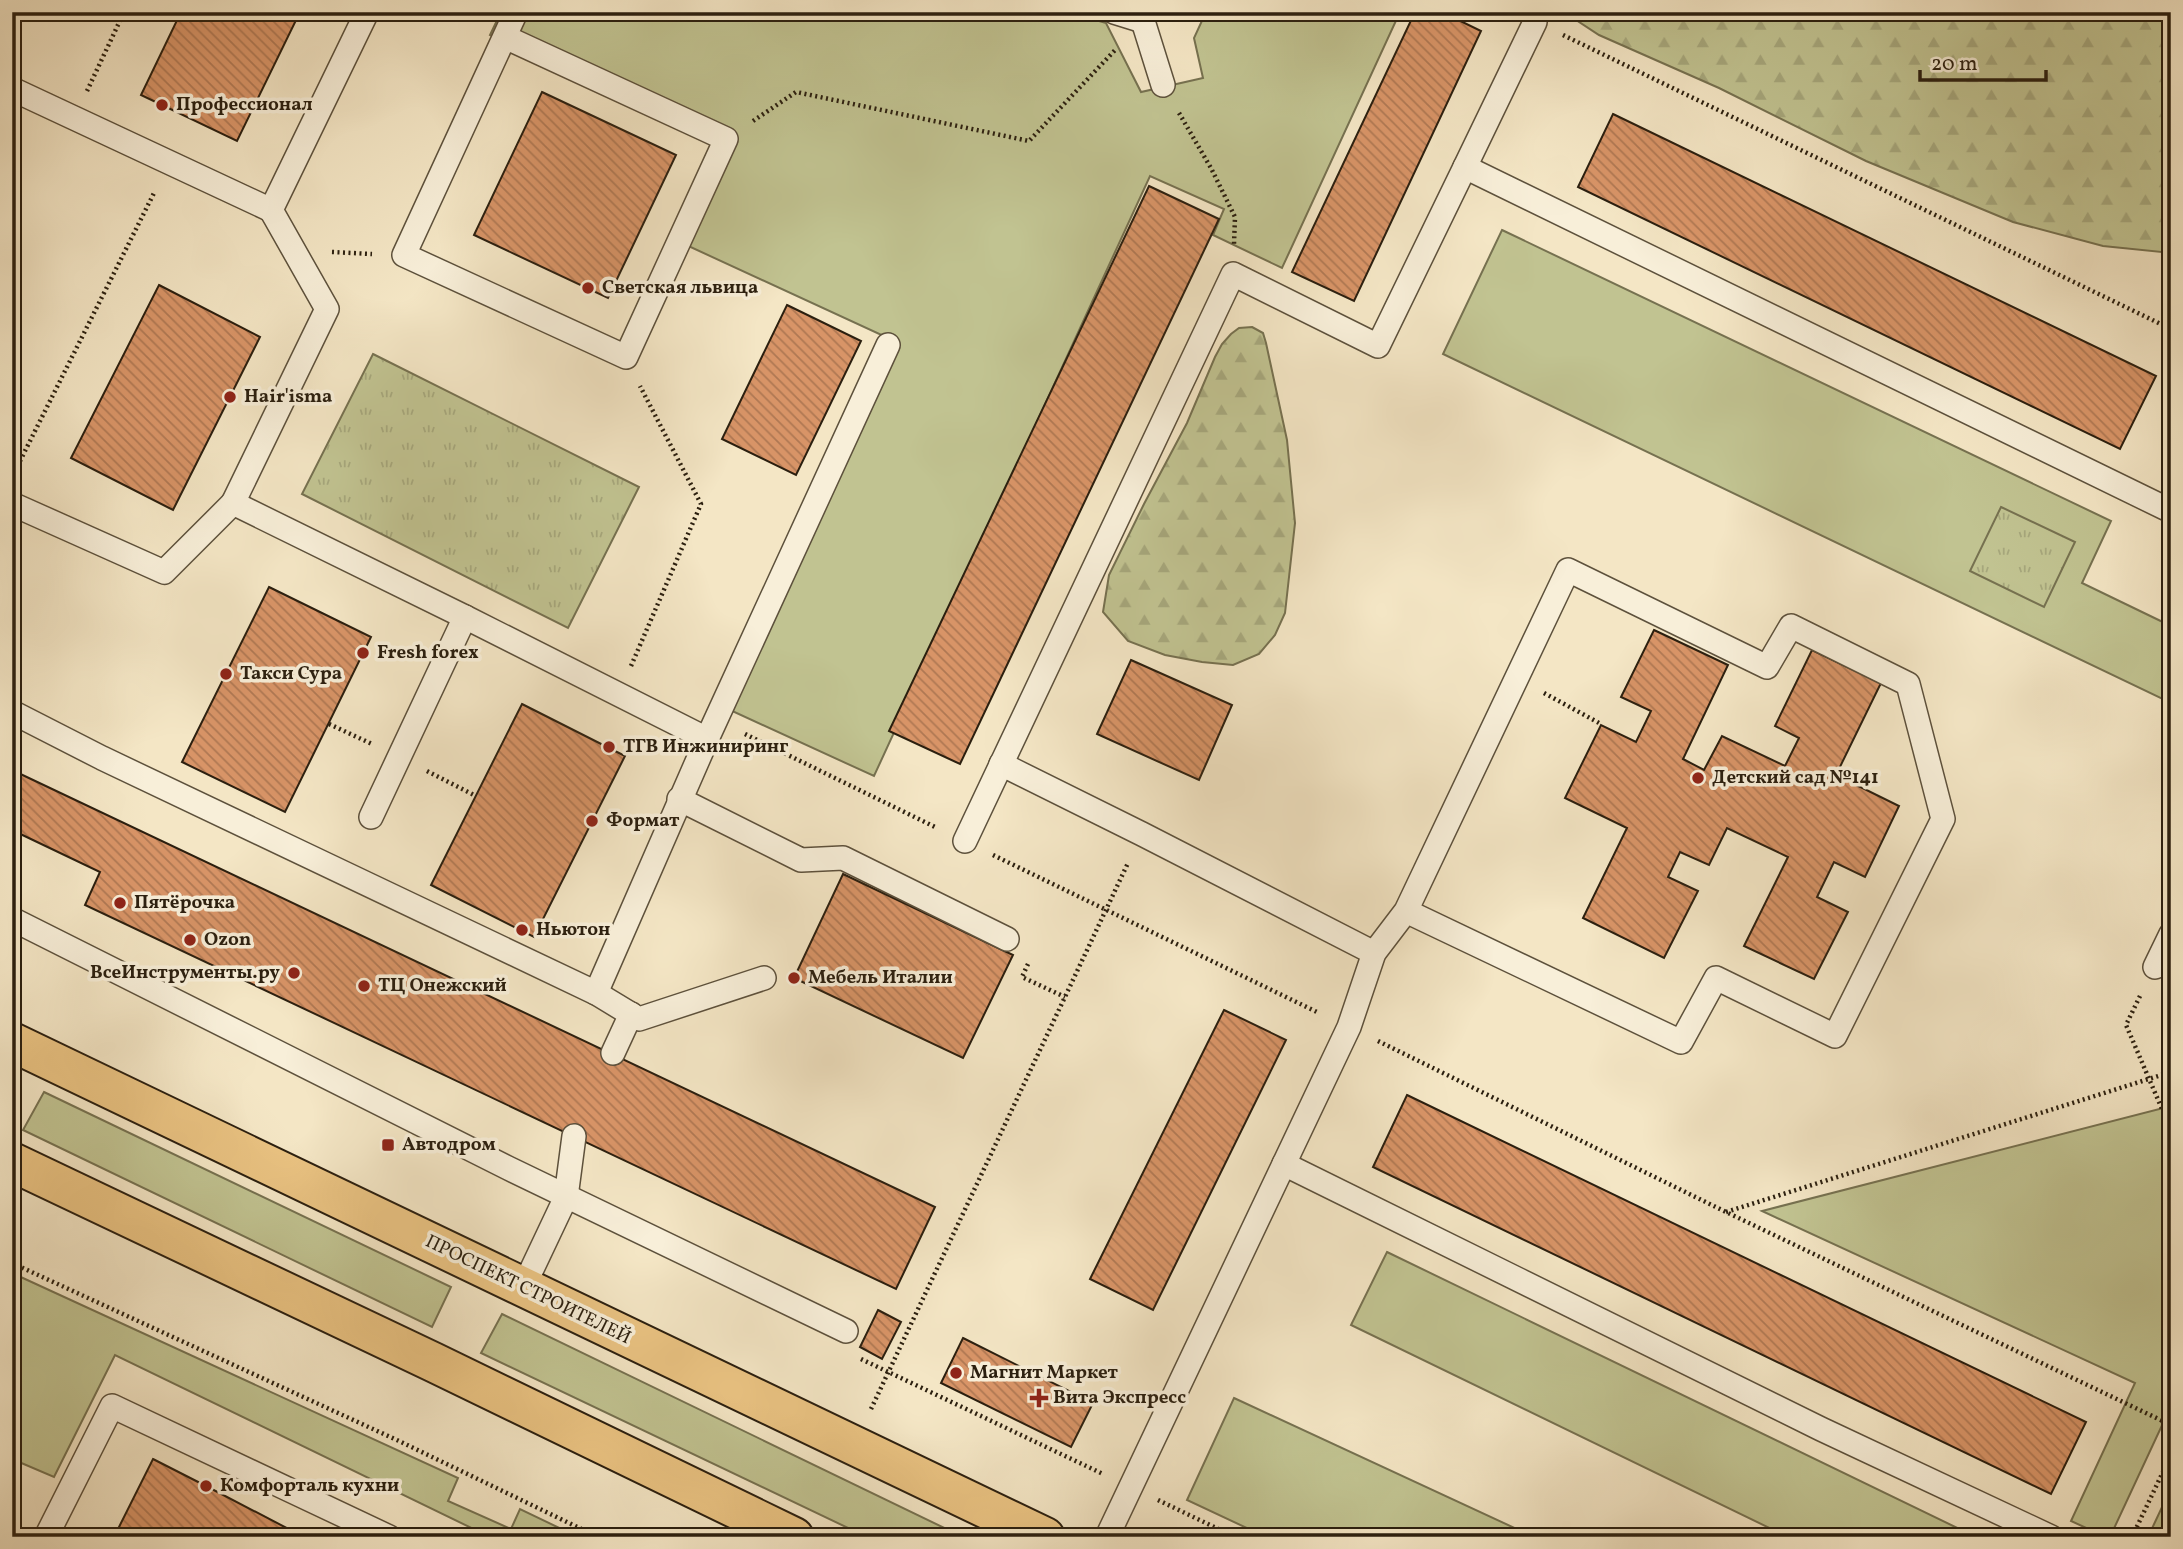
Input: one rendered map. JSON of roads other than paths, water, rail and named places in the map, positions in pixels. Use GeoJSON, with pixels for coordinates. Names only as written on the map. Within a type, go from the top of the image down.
{"type":"FeatureCollection","features":[{"type":"Feature","properties":{"kind":"main road","name":"ПРОСПЕКТ СТРОИТЕЛЕЙ"},"geometry":{"type":"LineString","coordinates":[[19,1051],[1045,1537]]}},
{"type":"Feature","properties":{"kind":"main road"},"geometry":{"type":"LineString","coordinates":[[12,1163],[433,1362],[781,1534]]}},
{"type":"Feature","properties":{"kind":"lane"},"geometry":{"type":"LineString","coordinates":[[271,210],[367,12]]}},
{"type":"Feature","properties":{"kind":"lane"},"geometry":{"type":"LineString","coordinates":[[505,37],[726,139],[626,357],[404,256],[516,12]]}},
{"type":"Feature","properties":{"kind":"lane"},"geometry":{"type":"LineString","coordinates":[[1114,12],[1144,16],[1163,85]]}},
{"type":"Feature","properties":{"kind":"lane"},"geometry":{"type":"LineString","coordinates":[[965,841],[1233,274],[1378,346],[1535,22]]}},
{"type":"Feature","properties":{"kind":"lane"},"geometry":{"type":"LineString","coordinates":[[12,89],[271,210],[327,309],[233,503],[164,572],[12,504]]}},
{"type":"Feature","properties":{"kind":"lane"},"geometry":{"type":"LineString","coordinates":[[1465,167],[2171,511]]}},
{"type":"Feature","properties":{"kind":"lane"},"geometry":{"type":"LineString","coordinates":[[596,993],[679,799],[888,345]]}},
{"type":"Feature","properties":{"kind":"lane"},"geometry":{"type":"LineString","coordinates":[[233,503],[619,695],[711,729]]}},
{"type":"Feature","properties":{"kind":"lane"},"geometry":{"type":"LineString","coordinates":[[1107,1537],[1349,1027],[1374,953],[1406,911],[1568,570],[1767,667],[1791,626],[1908,684],[1943,819],[1835,1036],[1716,978],[1681,1042],[1406,911]]}},
{"type":"Feature","properties":{"kind":"lane"},"geometry":{"type":"LineString","coordinates":[[371,817],[465,617]]}},
{"type":"Feature","properties":{"kind":"lane"},"geometry":{"type":"LineString","coordinates":[[12,712],[114,764],[596,993],[639,1019],[764,978]]}},
{"type":"Feature","properties":{"kind":"lane"},"geometry":{"type":"LineString","coordinates":[[1002,764],[1374,953]]}},
{"type":"Feature","properties":{"kind":"lane"},"geometry":{"type":"LineString","coordinates":[[679,799],[801,860],[843,858],[1007,939]]}},
{"type":"Feature","properties":{"kind":"lane"},"geometry":{"type":"LineString","coordinates":[[12,919],[566,1197],[846,1331]]}},
{"type":"Feature","properties":{"kind":"lane"},"geometry":{"type":"LineString","coordinates":[[2155,967],[2171,934]]}},
{"type":"Feature","properties":{"kind":"lane"},"geometry":{"type":"LineString","coordinates":[[613,1054],[631,1014]]}},
{"type":"Feature","properties":{"kind":"lane"},"geometry":{"type":"LineString","coordinates":[[523,1288],[566,1197],[574,1136]]}},
{"type":"Feature","properties":{"kind":"lane"},"geometry":{"type":"LineString","coordinates":[[1284,1164],[1821,1430],[2051,1537]]}},
{"type":"Feature","properties":{"kind":"lane"},"geometry":{"type":"LineString","coordinates":[[46,1537],[112,1406],[389,1537]]}},
{"type":"Feature","properties":{"kind":"place","name":"Профессионал"},"geometry":{"type":"Point","coordinates":[162,105]}},
{"type":"Feature","properties":{"kind":"place","name":"Светская львица"},"geometry":{"type":"Point","coordinates":[588,288]}},
{"type":"Feature","properties":{"kind":"place","name":"Hair'isma"},"geometry":{"type":"Point","coordinates":[230,397]}},
{"type":"Feature","properties":{"kind":"place","name":"Fresh forex"},"geometry":{"type":"Point","coordinates":[363,653]}},
{"type":"Feature","properties":{"kind":"place","name":"Такси Сура"},"geometry":{"type":"Point","coordinates":[226,674]}},
{"type":"Feature","properties":{"kind":"place","name":"ТГВ Инжиниринг"},"geometry":{"type":"Point","coordinates":[609,747]}},
{"type":"Feature","properties":{"kind":"place","name":"Детский сад №141"},"geometry":{"type":"Point","coordinates":[1698,778]}},
{"type":"Feature","properties":{"kind":"place","name":"Формат"},"geometry":{"type":"Point","coordinates":[592,821]}},
{"type":"Feature","properties":{"kind":"place","name":"Пятёрочка"},"geometry":{"type":"Point","coordinates":[120,903]}},
{"type":"Feature","properties":{"kind":"place","name":"Ньютон"},"geometry":{"type":"Point","coordinates":[522,930]}},
{"type":"Feature","properties":{"kind":"place","name":"Ozon"},"geometry":{"type":"Point","coordinates":[190,940]}},
{"type":"Feature","properties":{"kind":"place","name":"ВсеИнструменты.ру"},"geometry":{"type":"Point","coordinates":[294,973]}},
{"type":"Feature","properties":{"kind":"place","name":"Мебель Италии"},"geometry":{"type":"Point","coordinates":[794,978]}},
{"type":"Feature","properties":{"kind":"place","name":"ТЦ Онежский"},"geometry":{"type":"Point","coordinates":[364,986]}},
{"type":"Feature","properties":{"kind":"place","name":"Автодром"},"geometry":{"type":"Point","coordinates":[388,1145]}},
{"type":"Feature","properties":{"kind":"place","name":"Магнит Маркет"},"geometry":{"type":"Point","coordinates":[956,1373]}},
{"type":"Feature","properties":{"kind":"place","name":"Вита Экспресс"},"geometry":{"type":"Point","coordinates":[1039,1398]}},
{"type":"Feature","properties":{"kind":"place","name":"Комфорталь кухни"},"geometry":{"type":"Point","coordinates":[206,1486]}}]}
